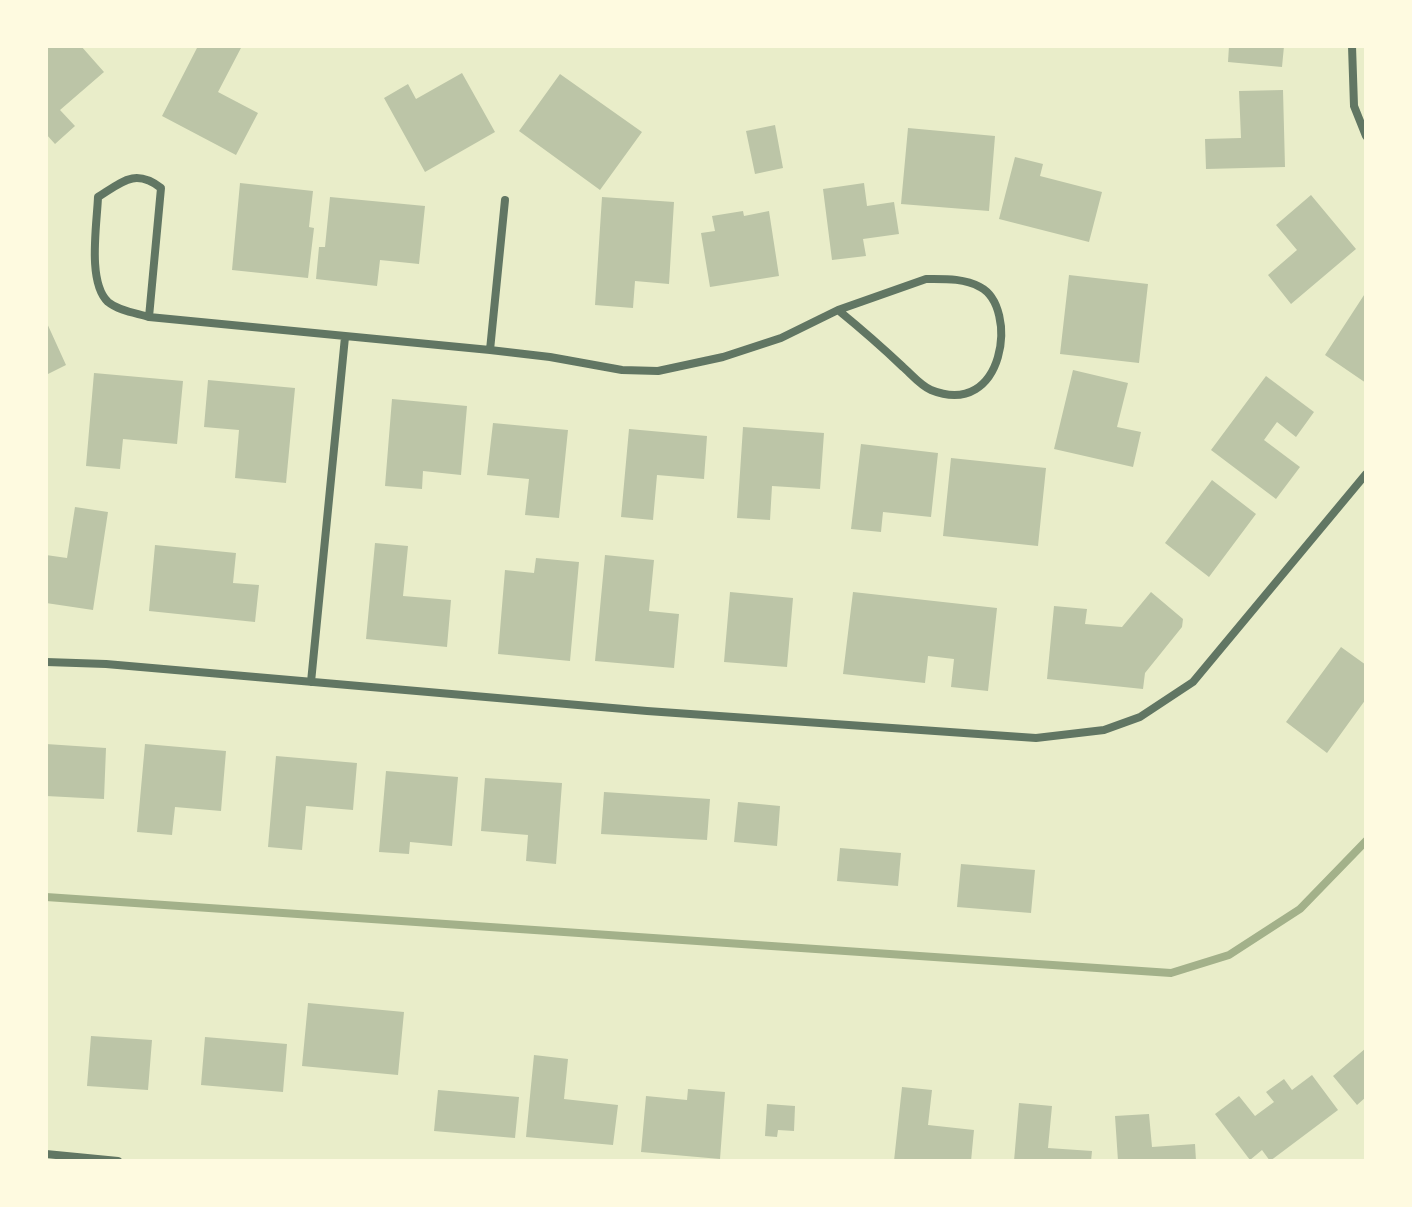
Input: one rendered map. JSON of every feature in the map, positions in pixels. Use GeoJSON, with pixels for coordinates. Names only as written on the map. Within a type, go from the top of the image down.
{"type":"FeatureCollection","features":[{"type":"Feature","properties":{"kind":"street"},"geometry":{"type":"LineString","coordinates":[[1352,46],[1354,106],[1366,136]]}},
{"type":"Feature","properties":{"kind":"street"},"geometry":{"type":"LineString","coordinates":[[149,317],[161,188],[149,178],[127,178],[98,197],[95,269],[99,288],[108,301],[124,310],[149,317],[490,350],[622,370],[658,371],[723,357],[781,338],[838,310],[926,279],[952,279],[982,287],[997,304],[1001,349],[990,376],[977,390],[959,397],[929,390],[838,310]]}},
{"type":"Feature","properties":{"kind":"street"},"geometry":{"type":"LineString","coordinates":[[490,350],[505,200]]}},
{"type":"Feature","properties":{"kind":"street"},"geometry":{"type":"LineString","coordinates":[[311,682],[345,337]]}},
{"type":"Feature","properties":{"kind":"street"},"geometry":{"type":"LineString","coordinates":[[46,662],[106,664],[662,712],[1036,738],[1104,730],[1140,717],[1193,682],[1366,474]]}},
{"type":"Feature","properties":{"kind":"street"},"geometry":{"type":"LineString","coordinates":[[46,1154],[118,1161]]}},
{"type":"Feature","properties":{"kind":"building"},"geometry":{"type":"Polygon","coordinates":[[[46,46],[81,46],[104,72],[60,110],[75,126],[55,144],[46,134],[46,46]]]}},
{"type":"Feature","properties":{"kind":"building"},"geometry":{"type":"Polygon","coordinates":[[[198,46],[242,46],[218,92],[258,113],[236,155],[162,116],[198,46]]]}},
{"type":"Feature","properties":{"kind":"building"},"geometry":{"type":"Polygon","coordinates":[[[1229,46],[1284,46],[1282,67],[1228,62],[1229,46]]]}},
{"type":"Feature","properties":{"kind":"building"},"geometry":{"type":"Polygon","coordinates":[[[462,73],[495,132],[425,172],[384,98],[408,84],[416,99],[462,73]]]}},
{"type":"Feature","properties":{"kind":"building"},"geometry":{"type":"Polygon","coordinates":[[[560,74],[642,132],[600,190],[519,131],[560,74]]]}},
{"type":"Feature","properties":{"kind":"building"},"geometry":{"type":"Polygon","coordinates":[[[1283,90],[1285,167],[1206,169],[1205,139],[1241,138],[1239,91],[1283,90]]]}},
{"type":"Feature","properties":{"kind":"building"},"geometry":{"type":"Polygon","coordinates":[[[775,125],[783,168],[755,174],[746,131],[775,125]]]}},
{"type":"Feature","properties":{"kind":"building"},"geometry":{"type":"Polygon","coordinates":[[[908,128],[995,136],[989,211],[901,204],[908,128]]]}},
{"type":"Feature","properties":{"kind":"building"},"geometry":{"type":"Polygon","coordinates":[[[1015,157],[1043,164],[1040,176],[1102,192],[1089,242],[999,219],[1015,157]]]}},
{"type":"Feature","properties":{"kind":"building"},"geometry":{"type":"Polygon","coordinates":[[[240,183],[313,191],[309,227],[314,228],[308,278],[232,270],[240,183]]]}},
{"type":"Feature","properties":{"kind":"building"},"geometry":{"type":"Polygon","coordinates":[[[864,183],[867,206],[894,202],[899,234],[863,239],[866,256],[832,260],[823,189],[864,183]]]}},
{"type":"Feature","properties":{"kind":"building"},"geometry":{"type":"Polygon","coordinates":[[[1311,195],[1356,249],[1291,304],[1268,275],[1297,250],[1276,225],[1311,195]]]}},
{"type":"Feature","properties":{"kind":"building"},"geometry":{"type":"Polygon","coordinates":[[[330,197],[425,206],[419,264],[380,260],[377,286],[316,279],[319,247],[325,247],[330,197]]]}},
{"type":"Feature","properties":{"kind":"building"},"geometry":{"type":"Polygon","coordinates":[[[602,197],[674,202],[669,284],[635,281],[633,308],[595,305],[602,197]]]}},
{"type":"Feature","properties":{"kind":"building"},"geometry":{"type":"Polygon","coordinates":[[[743,211],[744,216],[769,211],[779,276],[710,287],[701,233],[715,231],[712,216],[743,211]]]}},
{"type":"Feature","properties":{"kind":"building"},"geometry":{"type":"Polygon","coordinates":[[[1069,275],[1148,284],[1139,363],[1060,354],[1069,275]]]}},
{"type":"Feature","properties":{"kind":"building"},"geometry":{"type":"Polygon","coordinates":[[[1366,292],[1366,383],[1325,355],[1366,292]]]}},
{"type":"Feature","properties":{"kind":"building"},"geometry":{"type":"Polygon","coordinates":[[[46,321],[66,365],[46,375],[46,321]]]}},
{"type":"Feature","properties":{"kind":"building"},"geometry":{"type":"Polygon","coordinates":[[[1073,370],[1128,383],[1117,427],[1141,432],[1133,467],[1054,449],[1073,370]]]}},
{"type":"Feature","properties":{"kind":"building"},"geometry":{"type":"Polygon","coordinates":[[[94,373],[183,381],[177,444],[123,439],[120,469],[86,466],[94,373]]]}},
{"type":"Feature","properties":{"kind":"building"},"geometry":{"type":"Polygon","coordinates":[[[1266,376],[1314,412],[1296,437],[1277,422],[1264,440],[1300,467],[1276,499],[1211,450],[1266,376]]]}},
{"type":"Feature","properties":{"kind":"building"},"geometry":{"type":"Polygon","coordinates":[[[208,380],[295,388],[286,483],[235,478],[239,430],[204,427],[208,380]]]}},
{"type":"Feature","properties":{"kind":"building"},"geometry":{"type":"Polygon","coordinates":[[[392,399],[467,406],[461,475],[423,471],[422,489],[385,486],[392,399]]]}},
{"type":"Feature","properties":{"kind":"building"},"geometry":{"type":"Polygon","coordinates":[[[493,423],[568,430],[559,518],[525,515],[529,479],[487,475],[493,423]]]}},
{"type":"Feature","properties":{"kind":"building"},"geometry":{"type":"Polygon","coordinates":[[[743,427],[824,433],[820,489],[772,486],[770,520],[737,518],[743,427]]]}},
{"type":"Feature","properties":{"kind":"building"},"geometry":{"type":"Polygon","coordinates":[[[629,429],[707,436],[704,479],[657,475],[653,520],[621,517],[629,429]]]}},
{"type":"Feature","properties":{"kind":"building"},"geometry":{"type":"Polygon","coordinates":[[[861,444],[938,453],[931,517],[883,512],[881,532],[851,529],[861,444]]]}},
{"type":"Feature","properties":{"kind":"building"},"geometry":{"type":"Polygon","coordinates":[[[951,458],[1046,468],[1038,546],[943,536],[951,458]]]}},
{"type":"Feature","properties":{"kind":"building"},"geometry":{"type":"Polygon","coordinates":[[[1212,480],[1256,514],[1209,577],[1165,543],[1212,480]]]}},
{"type":"Feature","properties":{"kind":"building"},"geometry":{"type":"Polygon","coordinates":[[[75,507],[108,512],[93,610],[46,603],[46,555],[67,558],[75,507]]]}},
{"type":"Feature","properties":{"kind":"building"},"geometry":{"type":"Polygon","coordinates":[[[375,543],[408,546],[403,596],[451,600],[447,647],[366,639],[375,543]]]}},
{"type":"Feature","properties":{"kind":"building"},"geometry":{"type":"Polygon","coordinates":[[[155,545],[236,553],[233,583],[259,585],[255,622],[149,611],[155,545]]]}},
{"type":"Feature","properties":{"kind":"building"},"geometry":{"type":"Polygon","coordinates":[[[605,555],[654,560],[649,611],[679,614],[674,668],[595,661],[605,555]]]}},
{"type":"Feature","properties":{"kind":"building"},"geometry":{"type":"Polygon","coordinates":[[[536,558],[579,562],[570,661],[498,654],[505,570],[534,573],[536,558]]]}},
{"type":"Feature","properties":{"kind":"building"},"geometry":{"type":"Polygon","coordinates":[[[730,592],[793,598],[787,667],[724,662],[730,592]]]}},
{"type":"Feature","properties":{"kind":"building"},"geometry":{"type":"Polygon","coordinates":[[[853,592],[997,608],[988,691],[951,687],[954,659],[928,656],[925,683],[843,674],[853,592]]]}},
{"type":"Feature","properties":{"kind":"building"},"geometry":{"type":"Polygon","coordinates":[[[1151,592],[1183,619],[1182,627],[1145,673],[1143,689],[1047,679],[1054,606],[1087,609],[1085,624],[1122,627],[1151,592]]]}},
{"type":"Feature","properties":{"kind":"building"},"geometry":{"type":"Polygon","coordinates":[[[1341,647],[1366,665],[1366,699],[1327,753],[1286,722],[1341,647]]]}},
{"type":"Feature","properties":{"kind":"building"},"geometry":{"type":"Polygon","coordinates":[[[46,744],[106,748],[104,799],[46,796],[46,744]]]}},
{"type":"Feature","properties":{"kind":"building"},"geometry":{"type":"Polygon","coordinates":[[[145,744],[226,751],[221,811],[175,807],[172,835],[137,832],[145,744]]]}},
{"type":"Feature","properties":{"kind":"building"},"geometry":{"type":"Polygon","coordinates":[[[276,756],[357,763],[353,810],[306,806],[302,850],[268,847],[276,756]]]}},
{"type":"Feature","properties":{"kind":"building"},"geometry":{"type":"Polygon","coordinates":[[[386,771],[458,777],[452,846],[410,842],[409,854],[379,852],[386,771]]]}},
{"type":"Feature","properties":{"kind":"building"},"geometry":{"type":"Polygon","coordinates":[[[485,778],[562,783],[556,864],[526,861],[528,835],[481,831],[485,778]]]}},
{"type":"Feature","properties":{"kind":"building"},"geometry":{"type":"Polygon","coordinates":[[[604,792],[710,799],[707,840],[601,834],[604,792]]]}},
{"type":"Feature","properties":{"kind":"building"},"geometry":{"type":"Polygon","coordinates":[[[738,802],[780,806],[777,846],[734,842],[738,802]]]}},
{"type":"Feature","properties":{"kind":"building"},"geometry":{"type":"Polygon","coordinates":[[[840,848],[901,853],[898,886],[837,881],[840,848]]]}},
{"type":"Feature","properties":{"kind":"building"},"geometry":{"type":"Polygon","coordinates":[[[961,864],[1035,870],[1031,913],[957,907],[961,864]]]}},
{"type":"Feature","properties":{"kind":"building"},"geometry":{"type":"Polygon","coordinates":[[[308,1003],[404,1012],[398,1075],[302,1066],[308,1003]]]}},
{"type":"Feature","properties":{"kind":"building"},"geometry":{"type":"Polygon","coordinates":[[[91,1036],[152,1040],[148,1090],[87,1086],[91,1036]]]}},
{"type":"Feature","properties":{"kind":"building"},"geometry":{"type":"Polygon","coordinates":[[[205,1037],[287,1044],[283,1092],[201,1085],[205,1037]]]}},
{"type":"Feature","properties":{"kind":"building"},"geometry":{"type":"Polygon","coordinates":[[[1366,1048],[1366,1097],[1357,1105],[1333,1076],[1366,1048]]]}},
{"type":"Feature","properties":{"kind":"building"},"geometry":{"type":"Polygon","coordinates":[[[534,1055],[568,1059],[564,1099],[618,1105],[613,1145],[526,1137],[534,1055]]]}},
{"type":"Feature","properties":{"kind":"building"},"geometry":{"type":"Polygon","coordinates":[[[1312,1075],[1338,1110],[1270,1161],[1262,1150],[1250,1160],[1215,1114],[1239,1096],[1255,1116],[1274,1102],[1266,1092],[1284,1079],[1292,1090],[1312,1075]]]}},
{"type":"Feature","properties":{"kind":"building"},"geometry":{"type":"Polygon","coordinates":[[[902,1087],[932,1090],[928,1125],[974,1130],[971,1161],[894,1161],[902,1087]]]}},
{"type":"Feature","properties":{"kind":"building"},"geometry":{"type":"Polygon","coordinates":[[[688,1089],[725,1092],[720,1159],[641,1152],[646,1096],[687,1100],[688,1089]]]}},
{"type":"Feature","properties":{"kind":"building"},"geometry":{"type":"Polygon","coordinates":[[[438,1090],[519,1097],[515,1138],[434,1131],[438,1090]]]}},
{"type":"Feature","properties":{"kind":"building"},"geometry":{"type":"Polygon","coordinates":[[[1019,1103],[1052,1106],[1048,1148],[1092,1151],[1091,1161],[1014,1161],[1019,1103]]]}},
{"type":"Feature","properties":{"kind":"building"},"geometry":{"type":"Polygon","coordinates":[[[767,1104],[795,1106],[794,1131],[778,1130],[777,1137],[765,1136],[767,1104]]]}},
{"type":"Feature","properties":{"kind":"building"},"geometry":{"type":"Polygon","coordinates":[[[1149,1114],[1152,1147],[1195,1144],[1196,1161],[1118,1161],[1115,1116],[1149,1114]]]}},
{"type":"Feature","properties":{"kind":"waterway"},"geometry":{"type":"LineString","coordinates":[[46,897],[1171,973],[1229,955],[1300,909],[1366,841]]}}]}
